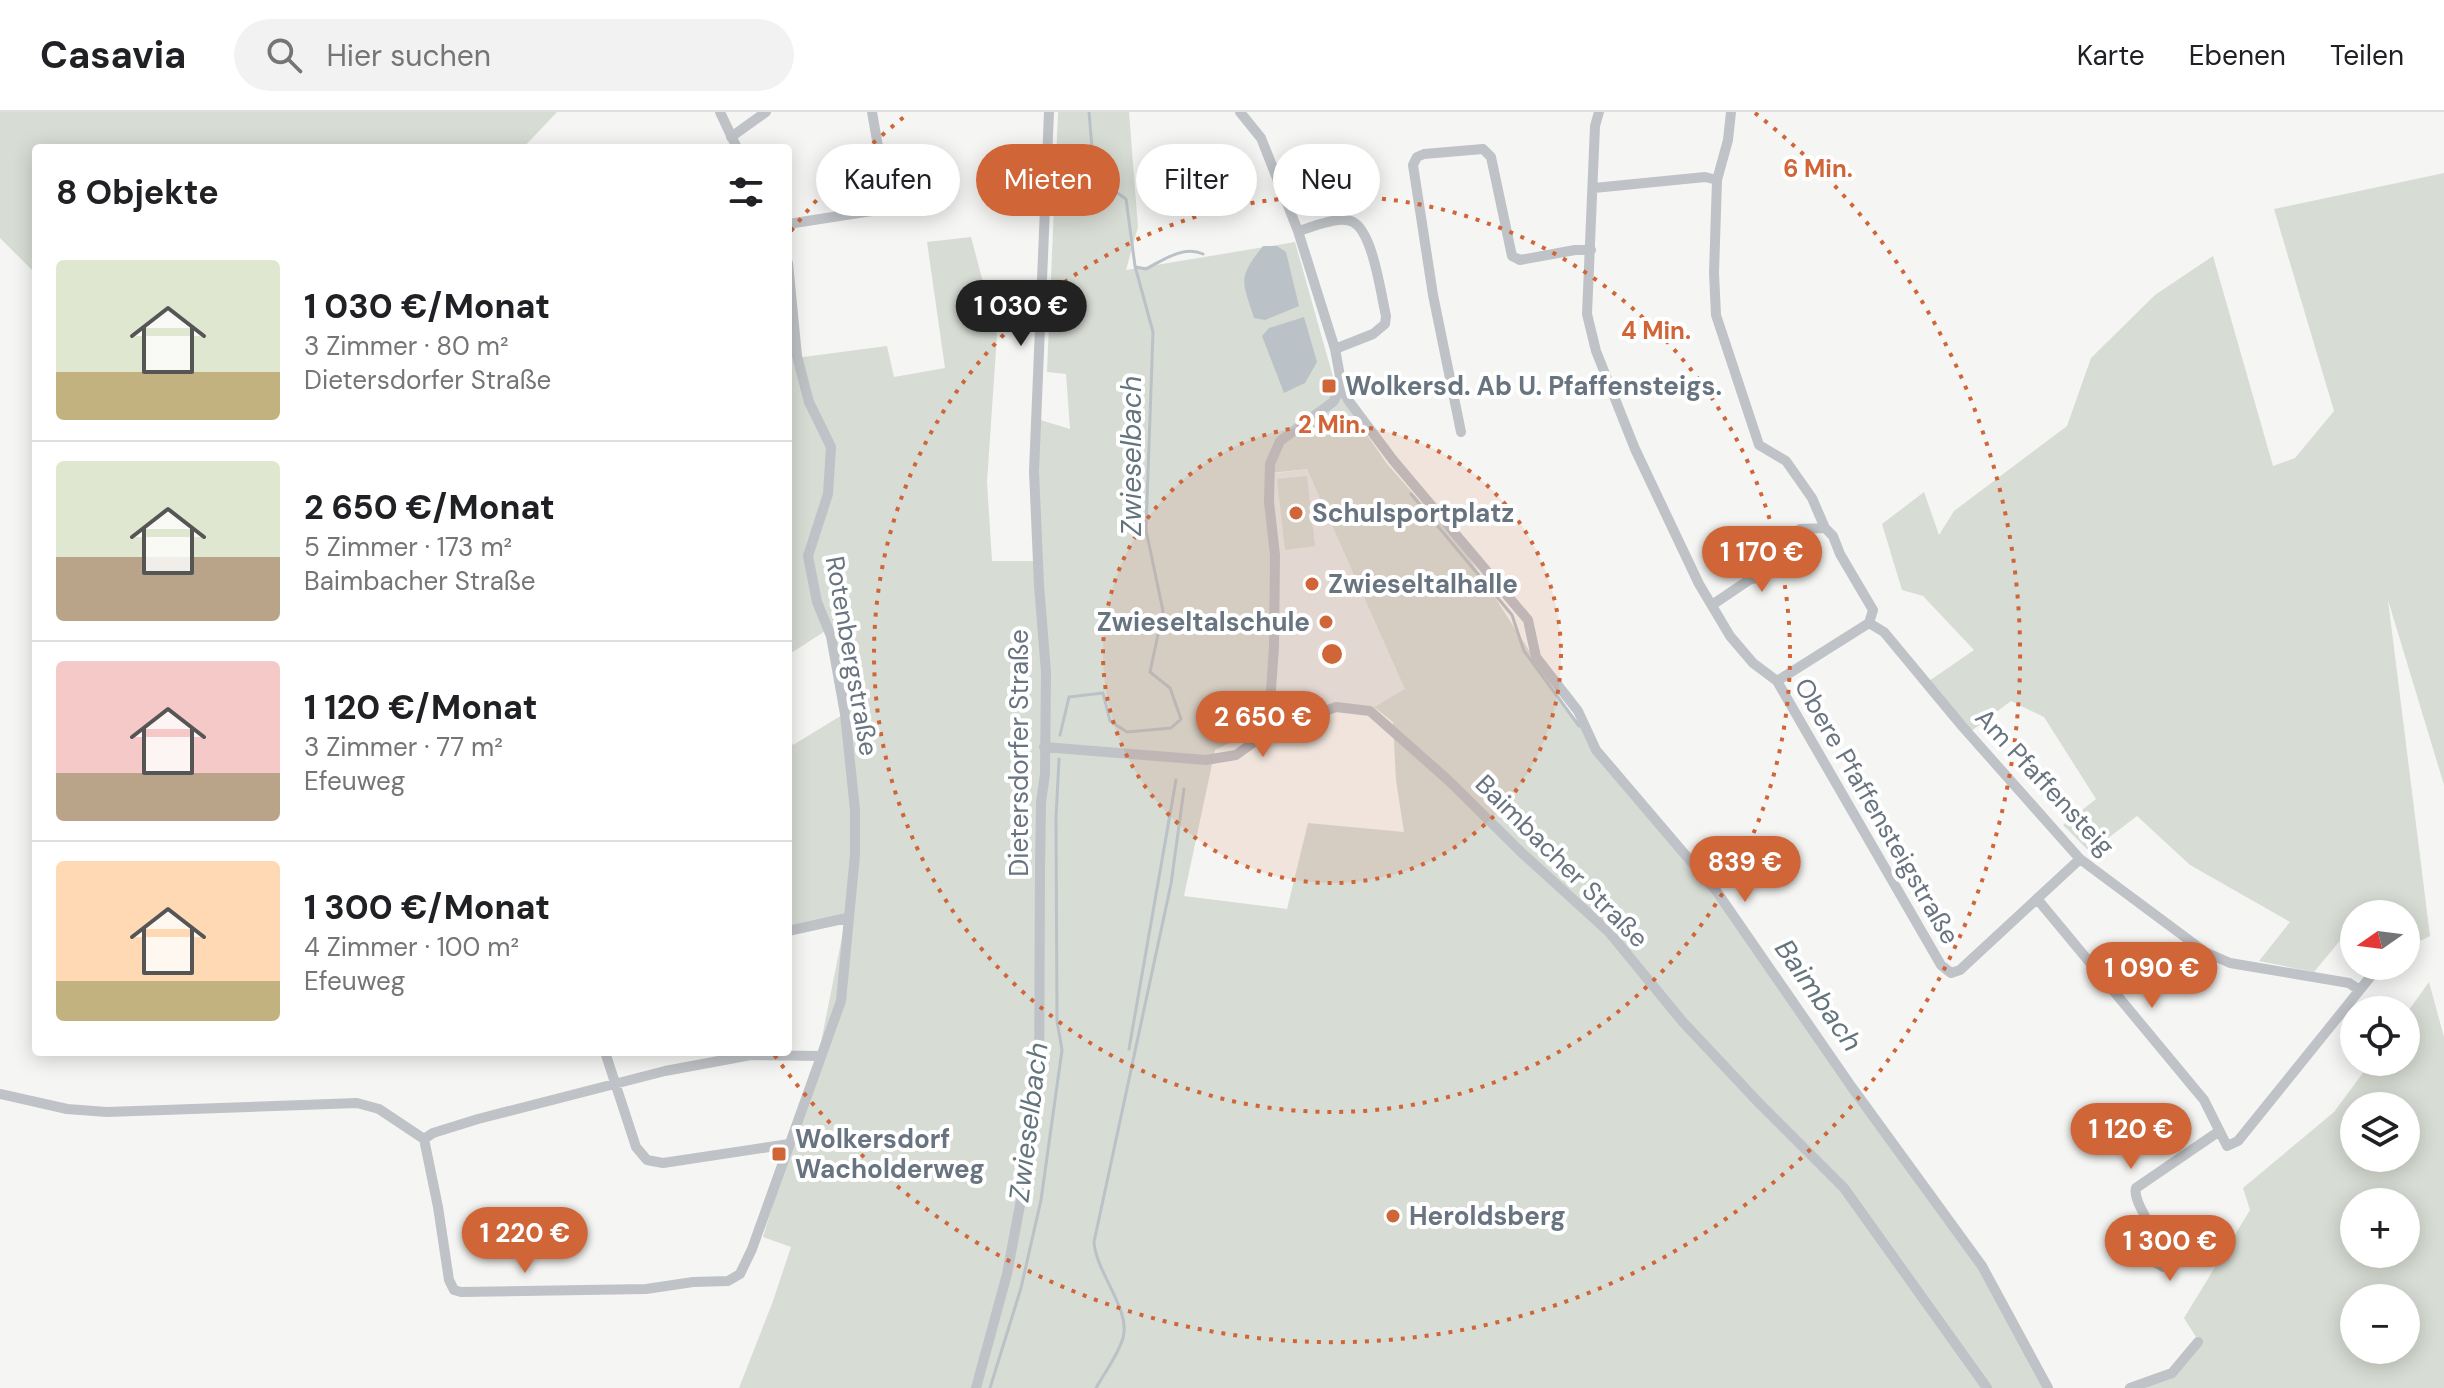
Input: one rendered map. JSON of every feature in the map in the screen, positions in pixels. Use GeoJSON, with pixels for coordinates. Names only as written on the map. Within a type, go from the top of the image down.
{"type":"FeatureCollection","features":[{"type":"Feature","properties":{"kind":"street"},"geometry":{"type":"LineString","coordinates":[[720,112],[735,144]]}},
{"type":"Feature","properties":{"kind":"street"},"geometry":{"type":"LineString","coordinates":[[731,137],[766,112]]}},
{"type":"Feature","properties":{"kind":"street"},"geometry":{"type":"LineString","coordinates":[[792,223],[878,210],[887,198],[872,112]]}},
{"type":"Feature","properties":{"kind":"street","name":"Dietersdorfer Straße"},"geometry":{"type":"LineString","coordinates":[[976,1388],[1007,1274],[1039,1104],[1041,802],[1045,774],[1046,672],[1034,471],[1049,112]]}},
{"type":"Feature","properties":{"kind":"street"},"geometry":{"type":"LineString","coordinates":[[1240,112],[1261,138],[1298,231],[1348,400],[1393,460],[1528,620],[1536,657],[1578,711],[1596,750],[1717,892],[1851,1086],[1982,1266],[2048,1388]]}},
{"type":"Feature","properties":{"kind":"street","name":"Obere Pfaffensteigstraße"},"geometry":{"type":"LineString","coordinates":[[1599,112],[1595,126],[1587,314],[1596,351],[1635,449],[1699,584],[1730,636],[1753,663],[1777,681],[1941,965],[1951,973],[1960,970],[2080,859]]}},
{"type":"Feature","properties":{"kind":"street"},"geometry":{"type":"LineString","coordinates":[[1731,112],[1728,140],[1717,180],[1716,315],[1759,445],[1786,461],[1812,498],[1825,528],[1833,536],[1840,554],[1873,610],[1869,623],[1777,681]]}},
{"type":"Feature","properties":{"kind":"street"},"geometry":{"type":"LineString","coordinates":[[1461,432],[1433,295],[1413,165],[1417,157],[1483,149],[1491,157],[1512,256],[1520,260],[1591,250]]}},
{"type":"Feature","properties":{"kind":"street"},"geometry":{"type":"LineString","coordinates":[[1594,188],[1705,177],[1717,180]]}},
{"type":"Feature","properties":{"kind":"street"},"geometry":{"type":"LineString","coordinates":[[1298,231],[1339,221],[1353,222],[1366,234],[1386,316],[1385,324],[1373,334],[1335,349]]}},
{"type":"Feature","properties":{"kind":"street","name":"Rotenbergstraße"},"geometry":{"type":"LineString","coordinates":[[424,1139],[449,1280],[454,1290],[646,1289],[693,1282],[728,1281],[740,1274],[752,1249],[841,1001],[855,855],[855,810],[847,730],[831,636],[817,602],[808,556],[828,494],[831,447],[809,402],[797,356],[792,304]]}},
{"type":"Feature","properties":{"kind":"street"},"geometry":{"type":"LineString","coordinates":[[1268,732],[1274,647],[1275,555],[1269,502],[1270,464],[1280,441],[1333,402],[1342,387]]}},
{"type":"Feature","properties":{"kind":"street"},"geometry":{"type":"LineString","coordinates":[[1712,605],[1749,580],[1746,566],[1755,558],[1800,529],[1825,528]]}},
{"type":"Feature","properties":{"kind":"street","name":"Am Pfaffensteig"},"geometry":{"type":"LineString","coordinates":[[1869,623],[1884,632],[2080,859],[2205,952],[2230,963],[2349,983],[2358,989]]}},
{"type":"Feature","properties":{"kind":"street","name":"Baimbacher Straße"},"geometry":{"type":"LineString","coordinates":[[1044,747],[1206,760],[1236,755],[1268,732],[1336,707],[1370,711],[1609,932],[1682,1021],[1844,1188],[1987,1388]]}},
{"type":"Feature","properties":{"kind":"street"},"geometry":{"type":"LineString","coordinates":[[2038,900],[2204,1100],[2227,1146],[2238,1141],[2367,980]]}},
{"type":"Feature","properties":{"kind":"street"},"geometry":{"type":"LineString","coordinates":[[792,930],[847,918]]}},
{"type":"Feature","properties":{"kind":"street"},"geometry":{"type":"LineString","coordinates":[[606,1056],[636,1147],[647,1160],[663,1163],[789,1144]]}},
{"type":"Feature","properties":{"kind":"street"},"geometry":{"type":"LineString","coordinates":[[0,1094],[67,1109],[107,1112],[357,1103],[379,1109],[424,1139],[433,1133],[478,1119],[613,1082],[746,1056]]}},
{"type":"Feature","properties":{"kind":"street"},"geometry":{"type":"LineString","coordinates":[[792,1056],[821,1056]]}},
{"type":"Feature","properties":{"kind":"street"},"geometry":{"type":"LineString","coordinates":[[2161,1250],[2153,1227],[2136,1199],[2136,1188],[2218,1132]]}},
{"type":"Feature","properties":{"kind":"street"},"geometry":{"type":"LineString","coordinates":[[2130,1388],[2172,1373],[2198,1342]]}},
{"type":"Feature","properties":{"kind":"shaded area"},"geometry":{"type":"Polygon","coordinates":[[[0,112],[557,112],[527,144],[32,144],[32,270],[0,238],[0,112]]]}},
{"type":"Feature","properties":{"kind":"shaded area"},"geometry":{"type":"Polygon","coordinates":[[[1058,112],[1129,112],[1138,227],[1126,270],[1295,242],[1337,391],[1387,464],[1467,554],[1546,677],[1623,787],[1717,889],[1980,1266],[2046,1388],[739,1388],[791,1247],[763,1237],[819,1052],[845,922],[792,933],[792,744],[847,712],[830,628],[792,652],[792,358],[887,346],[894,377],[945,368],[927,242],[971,237],[997,335],[987,482],[992,561],[1034,561],[1034,418],[1070,429],[1066,374],[1047,372],[1054,216],[1120,216],[1120,144],[1057,144],[1058,112]],[[1307,469],[1271,473],[1272,723],[1215,750],[1184,896],[1287,909],[1308,823],[1404,832],[1396,780],[1393,722],[1374,707],[1405,689],[1307,469]]]}},
{"type":"Feature","properties":{"kind":"shaded area"},"geometry":{"type":"Polygon","coordinates":[[[2444,173],[2444,785],[2388,600],[2430,936],[2420,941],[2420,900],[2340,900],[2340,941],[2314,972],[2259,961],[2290,922],[2190,865],[2137,816],[2090,852],[2063,825],[2096,799],[2044,717],[2011,701],[1970,732],[1929,681],[1974,650],[1923,596],[1902,590],[1882,524],[1924,492],[1939,535],[1954,511],[2067,426],[2091,358],[2155,295],[2213,256],[2273,466],[2295,458],[2334,411],[2274,209],[2444,173]]]}},
{"type":"Feature","properties":{"kind":"shaded area"},"geometry":{"type":"Polygon","coordinates":[[[1263,246],[1277,246],[1286,252],[1299,306],[1265,320],[1254,318],[1244,280],[1249,266],[1263,246]]]}},
{"type":"Feature","properties":{"kind":"shaded area"},"geometry":{"type":"Polygon","coordinates":[[[1304,317],[1317,362],[1305,383],[1284,393],[1262,336],[1269,328],[1304,317]]]}},
{"type":"Feature","properties":{"kind":"shaded area","name":"Zwieseltalschule"},"geometry":{"type":"Polygon","coordinates":[[[1307,469],[1406,689],[1374,707],[1338,704],[1272,723],[1271,474],[1307,469]]]}},
{"type":"Feature","properties":{"kind":"shaded area","name":"Schulsportplatz"},"geometry":{"type":"Polygon","coordinates":[[[1307,476],[1315,546],[1285,550],[1277,479],[1307,476]]]}},
{"type":"Feature","properties":{"kind":"shaded area"},"geometry":{"type":"Polygon","coordinates":[[[2429,982],[2444,1037],[2444,1388],[2123,1388],[2177,1374],[2201,1345],[2184,1318],[2250,1210],[2243,1188],[2340,1104],[2340,1172],[2420,1172],[2420,1092],[2349,1092],[2361,1076],[2420,1076],[2419,996],[2429,982]]]}},
{"type":"Feature","properties":{"kind":"waterway","name":"Zwieselbach"},"geometry":{"type":"LineString","coordinates":[[1060,735],[1069,697],[1103,693],[1110,721],[1127,732],[1171,728],[1181,719],[1170,688],[1150,672],[1163,611],[1146,530],[1153,332],[1135,266],[1126,199],[1099,180],[1093,160],[1089,112]]}},
{"type":"Feature","properties":{"kind":"waterway","name":"Baimbach"},"geometry":{"type":"LineString","coordinates":[[1136,267],[1146,269],[1181,252],[1203,254]]}},
{"type":"Feature","properties":{"kind":"waterway","name":"Baimbach"},"geometry":{"type":"LineString","coordinates":[[1411,494],[1512,615],[1524,651],[1579,726]]}},
{"type":"Feature","properties":{"kind":"waterway","name":"Zwieselbach"},"geometry":{"type":"LineString","coordinates":[[990,1388],[1021,1288],[1041,1200],[1062,1050],[1057,1021],[1056,818],[1059,759]]}},
{"type":"Feature","properties":{"kind":"waterway"},"geometry":{"type":"LineString","coordinates":[[1129,1049],[1176,780]]}},
{"type":"Feature","properties":{"kind":"waterway"},"geometry":{"type":"LineString","coordinates":[[1096,1388],[1118,1351],[1124,1327],[1094,1242],[1171,884],[1184,789]]}},
{"type":"Feature","properties":{"kind":"place","name":"Wolkersd. Ab U. Pfaffensteigs."},"geometry":{"type":"Point","coordinates":[1329,386]}},
{"type":"Feature","properties":{"kind":"place","name":"Schulsportplatz"},"geometry":{"type":"Point","coordinates":[1296,513]}},
{"type":"Feature","properties":{"kind":"place","name":"Zwieseltalhalle"},"geometry":{"type":"Point","coordinates":[1312,584]}},
{"type":"Feature","properties":{"kind":"place","name":"Zwieseltalschule"},"geometry":{"type":"Point","coordinates":[1326,622]}},
{"type":"Feature","properties":{"kind":"place","name":"Wolkersdorf Wacholderweg"},"geometry":{"type":"Point","coordinates":[779,1154]}},
{"type":"Feature","properties":{"kind":"place","name":"Heroldsberg"},"geometry":{"type":"Point","coordinates":[1393,1216]}}]}
